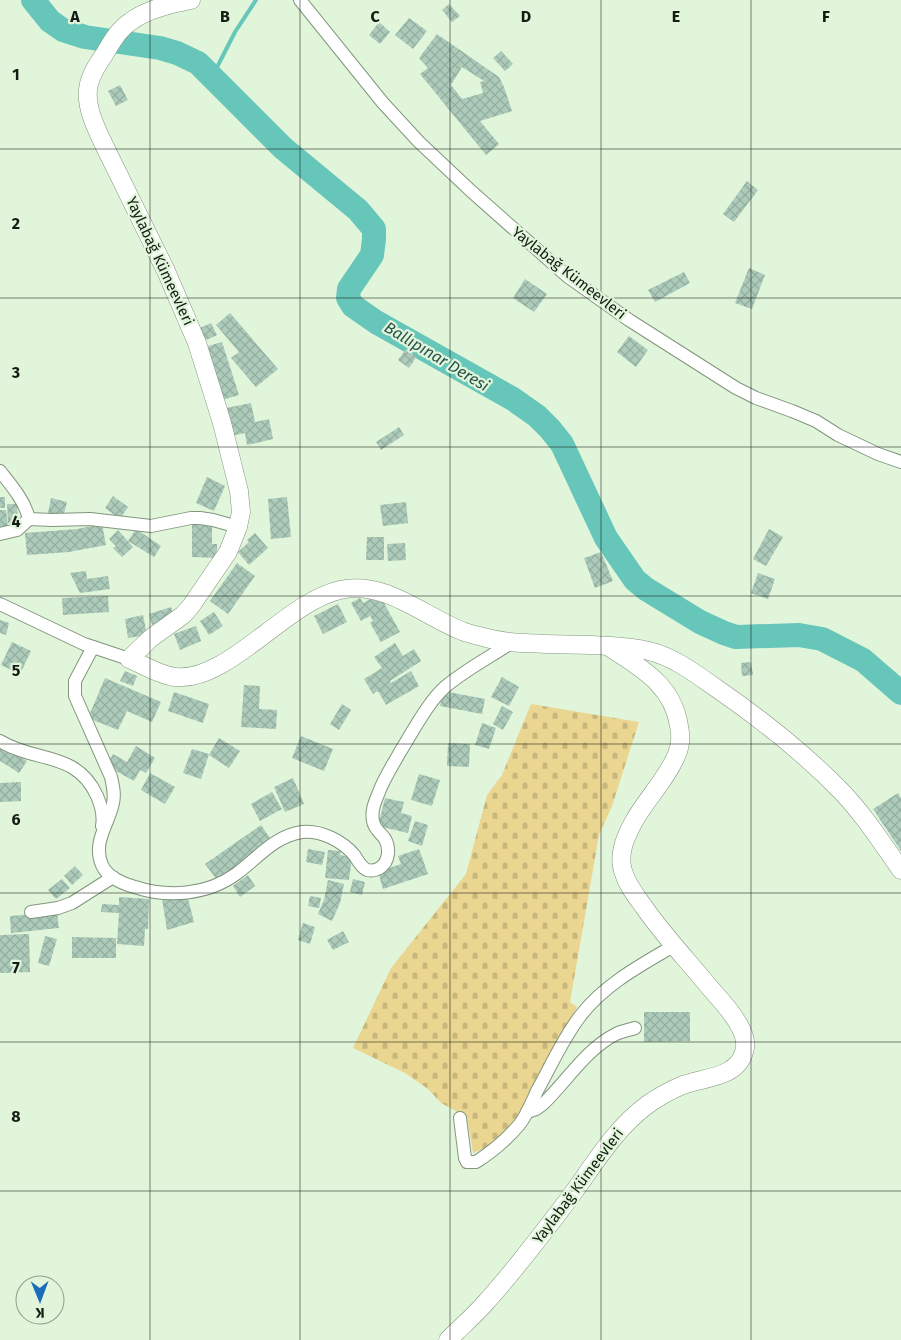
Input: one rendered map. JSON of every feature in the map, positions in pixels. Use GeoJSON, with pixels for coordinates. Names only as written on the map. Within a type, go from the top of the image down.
{"type":"FeatureCollection","features":[{"type":"Feature","properties":{"kind":"street","name":"Yaylabağ Kümeevleri"},"geometry":{"type":"LineString","coordinates":[[129,659],[150,638],[183,615],[204,590],[228,552],[238,527],[241,512],[239,491],[206,369],[170,280],[104,144],[90,110],[88,90],[89,82],[100,60],[117,34],[129,22],[162,7],[191,0]]}},
{"type":"Feature","properties":{"kind":"street","name":"Yaylabağ Kümeevleri"},"geometry":{"type":"LineString","coordinates":[[300,0],[384,103],[419,142],[567,276],[629,320],[736,388],[756,398],[792,411],[862,446],[901,462]]}},
{"type":"Feature","properties":{"kind":"street"},"geometry":{"type":"LineString","coordinates":[[0,470],[28,511],[29,519]]}},
{"type":"Feature","properties":{"kind":"street"},"geometry":{"type":"LineString","coordinates":[[0,534],[17,530],[29,519],[90,519],[151,526],[200,518],[238,527]]}},
{"type":"Feature","properties":{"kind":"street"},"geometry":{"type":"LineString","coordinates":[[0,604],[66,636],[174,677],[189,677],[201,674],[224,662],[297,610],[323,596],[353,588],[372,590],[397,598],[461,631],[490,639],[511,643],[628,647],[652,652],[682,665],[746,708],[784,738],[842,793],[874,832],[901,870]]}},
{"type":"Feature","properties":{"kind":"street"},"geometry":{"type":"LineString","coordinates":[[0,741],[16,749],[72,765],[84,775],[93,787],[101,804],[103,820],[99,854],[102,866],[123,884],[145,890],[176,893],[203,891],[219,885],[236,874],[282,838],[301,832],[315,832],[326,835],[354,854],[364,868],[377,870],[387,860],[388,852],[386,840],[375,827],[372,809],[383,781],[420,718],[444,688],[511,643]]}},
{"type":"Feature","properties":{"kind":"street","name":"Yaylabağ Kümeevleri"},"geometry":{"type":"LineString","coordinates":[[448,1340],[486,1303],[511,1274],[571,1196],[601,1153],[626,1124],[646,1105],[667,1092],[729,1071],[739,1063],[745,1051],[745,1038],[740,1025],[650,916],[627,883],[622,869],[622,850],[625,836],[669,770],[678,752],[681,736],[678,717],[670,698],[658,683],[609,646]]}},
{"type":"Feature","properties":{"kind":"street"},"geometry":{"type":"LineString","coordinates":[[93,647],[75,681],[75,696],[111,777],[114,790],[113,805],[100,838]]}},
{"type":"Feature","properties":{"kind":"street"},"geometry":{"type":"LineString","coordinates":[[32,912],[58,908],[72,903],[113,877]]}},
{"type":"Feature","properties":{"kind":"street"},"geometry":{"type":"LineString","coordinates":[[460,1118],[465,1158],[467,1162],[476,1162],[501,1143],[520,1124],[558,1051],[580,1016],[588,1007],[612,984],[675,946]]}},
{"type":"Feature","properties":{"kind":"street"},"geometry":{"type":"LineString","coordinates":[[527,1112],[543,1104],[592,1052],[605,1041],[618,1033],[635,1028]]}},
{"type":"Feature","properties":{"kind":"green space"},"geometry":{"type":"Polygon","coordinates":[[[531,704],[639,722],[612,806],[599,835],[570,1002],[577,1007],[517,1121],[499,1139],[473,1153],[467,1117],[441,1103],[428,1089],[405,1073],[353,1048],[391,968],[466,874],[487,795],[502,775],[531,704]]]}},
{"type":"Feature","properties":{"kind":"building"},"geometry":{"type":"Polygon","coordinates":[[[449,4],[460,16],[452,22],[442,10],[449,4]]]}},
{"type":"Feature","properties":{"kind":"building"},"geometry":{"type":"Polygon","coordinates":[[[409,18],[427,31],[413,49],[395,35],[409,18]]]}},
{"type":"Feature","properties":{"kind":"building"},"geometry":{"type":"Polygon","coordinates":[[[379,22],[390,32],[380,44],[369,35],[379,22]]]}},
{"type":"Feature","properties":{"kind":"building"},"geometry":{"type":"Polygon","coordinates":[[[437,34],[499,77],[512,111],[480,121],[499,144],[486,155],[420,74],[428,68],[419,58],[437,34]],[[462,67],[451,85],[462,99],[483,93],[480,82],[484,81],[462,67]]]}},
{"type":"Feature","properties":{"kind":"building"},"geometry":{"type":"Polygon","coordinates":[[[501,51],[513,64],[505,71],[493,58],[501,51]]]}},
{"type":"Feature","properties":{"kind":"building"},"geometry":{"type":"Polygon","coordinates":[[[120,85],[128,100],[116,106],[108,91],[120,85]]]}},
{"type":"Feature","properties":{"kind":"building"},"geometry":{"type":"Polygon","coordinates":[[[747,181],[758,190],[734,222],[723,214],[747,181]]]}},
{"type":"Feature","properties":{"kind":"building"},"geometry":{"type":"Polygon","coordinates":[[[749,268],[765,275],[752,309],[735,303],[749,268]]]}},
{"type":"Feature","properties":{"kind":"building"},"geometry":{"type":"Polygon","coordinates":[[[684,272],[690,283],[655,302],[648,290],[684,272]]]}},
{"type":"Feature","properties":{"kind":"building"},"geometry":{"type":"Polygon","coordinates":[[[525,279],[547,294],[534,312],[513,298],[525,279]]]}},
{"type":"Feature","properties":{"kind":"building"},"geometry":{"type":"Polygon","coordinates":[[[230,313],[278,369],[256,387],[231,358],[239,352],[216,325],[230,313]]]}},
{"type":"Feature","properties":{"kind":"building"},"geometry":{"type":"Polygon","coordinates":[[[211,323],[217,335],[204,341],[198,329],[211,323]]]}},
{"type":"Feature","properties":{"kind":"building"},"geometry":{"type":"Polygon","coordinates":[[[629,336],[648,350],[636,367],[617,352],[629,336]]]}},
{"type":"Feature","properties":{"kind":"building"},"geometry":{"type":"Polygon","coordinates":[[[222,342],[239,395],[222,400],[205,347],[222,342]]]}},
{"type":"Feature","properties":{"kind":"building"},"geometry":{"type":"Polygon","coordinates":[[[406,349],[417,356],[409,368],[398,360],[406,349]]]}},
{"type":"Feature","properties":{"kind":"building"},"geometry":{"type":"Polygon","coordinates":[[[251,403],[255,422],[269,419],[273,439],[247,445],[245,433],[231,436],[226,408],[251,403]]]}},
{"type":"Feature","properties":{"kind":"building"},"geometry":{"type":"Polygon","coordinates":[[[399,427],[404,435],[381,450],[376,442],[399,427]]]}},
{"type":"Feature","properties":{"kind":"building"},"geometry":{"type":"Polygon","coordinates":[[[207,477],[225,486],[214,511],[196,503],[207,477]]]}},
{"type":"Feature","properties":{"kind":"building"},"geometry":{"type":"Polygon","coordinates":[[[113,496],[128,507],[120,519],[105,508],[113,496]]]}},
{"type":"Feature","properties":{"kind":"building"},"geometry":{"type":"Polygon","coordinates":[[[0,497],[5,497],[5,508],[0,508],[0,497]]]}},
{"type":"Feature","properties":{"kind":"building"},"geometry":{"type":"Polygon","coordinates":[[[287,497],[291,537],[271,539],[268,499],[287,497]]]}},
{"type":"Feature","properties":{"kind":"building"},"geometry":{"type":"Polygon","coordinates":[[[51,498],[67,502],[63,517],[48,513],[51,498]]]}},
{"type":"Feature","properties":{"kind":"building"},"geometry":{"type":"Polygon","coordinates":[[[406,502],[408,523],[383,526],[380,505],[406,502]]]}},
{"type":"Feature","properties":{"kind":"building"},"geometry":{"type":"Polygon","coordinates":[[[7,504],[17,504],[18,522],[8,523],[7,504]]]}},
{"type":"Feature","properties":{"kind":"building"},"geometry":{"type":"Polygon","coordinates":[[[0,510],[6,510],[8,528],[0,529],[0,510]]]}},
{"type":"Feature","properties":{"kind":"building"},"geometry":{"type":"Polygon","coordinates":[[[102,524],[106,545],[69,552],[27,555],[25,533],[77,529],[102,524]]]}},
{"type":"Feature","properties":{"kind":"building"},"geometry":{"type":"Polygon","coordinates":[[[192,525],[212,525],[212,544],[217,544],[217,558],[192,557],[192,525]]]}},
{"type":"Feature","properties":{"kind":"building"},"geometry":{"type":"Polygon","coordinates":[[[136,529],[161,546],[154,557],[128,541],[136,529]]]}},
{"type":"Feature","properties":{"kind":"building"},"geometry":{"type":"Polygon","coordinates":[[[769,529],[783,537],[766,566],[753,559],[769,529]]]}},
{"type":"Feature","properties":{"kind":"building"},"geometry":{"type":"Polygon","coordinates":[[[118,530],[133,547],[122,557],[113,548],[116,546],[109,539],[118,530]]]}},
{"type":"Feature","properties":{"kind":"building"},"geometry":{"type":"Polygon","coordinates":[[[255,533],[268,548],[249,565],[238,552],[249,542],[247,540],[255,533]]]}},
{"type":"Feature","properties":{"kind":"building"},"geometry":{"type":"Polygon","coordinates":[[[367,537],[384,537],[384,560],[366,560],[367,537]]]}},
{"type":"Feature","properties":{"kind":"building"},"geometry":{"type":"Polygon","coordinates":[[[405,543],[406,560],[388,561],[387,544],[405,543]]]}},
{"type":"Feature","properties":{"kind":"building"},"geometry":{"type":"Polygon","coordinates":[[[601,552],[613,581],[595,588],[584,558],[601,552]]]}},
{"type":"Feature","properties":{"kind":"building"},"geometry":{"type":"Polygon","coordinates":[[[237,563],[255,576],[228,614],[210,601],[237,563]]]}},
{"type":"Feature","properties":{"kind":"building"},"geometry":{"type":"Polygon","coordinates":[[[86,571],[87,579],[108,576],[110,589],[80,593],[70,573],[86,571]]]}},
{"type":"Feature","properties":{"kind":"building"},"geometry":{"type":"Polygon","coordinates":[[[758,573],[775,579],[768,599],[751,593],[758,573]]]}},
{"type":"Feature","properties":{"kind":"building"},"geometry":{"type":"Polygon","coordinates":[[[379,594],[400,632],[381,642],[370,623],[373,621],[370,616],[361,621],[351,603],[360,598],[363,603],[379,594]]]}},
{"type":"Feature","properties":{"kind":"building"},"geometry":{"type":"Polygon","coordinates":[[[108,596],[109,612],[63,615],[62,598],[108,596]]]}},
{"type":"Feature","properties":{"kind":"building"},"geometry":{"type":"Polygon","coordinates":[[[338,604],[347,622],[323,634],[314,616],[338,604]]]}},
{"type":"Feature","properties":{"kind":"building"},"geometry":{"type":"Polygon","coordinates":[[[171,607],[174,617],[152,625],[149,614],[171,607]]]}},
{"type":"Feature","properties":{"kind":"building"},"geometry":{"type":"Polygon","coordinates":[[[214,612],[223,626],[209,635],[200,621],[214,612]]]}},
{"type":"Feature","properties":{"kind":"building"},"geometry":{"type":"Polygon","coordinates":[[[143,615],[147,635],[128,638],[125,619],[143,615]]]}},
{"type":"Feature","properties":{"kind":"building"},"geometry":{"type":"Polygon","coordinates":[[[0,620],[9,623],[6,635],[0,633],[0,620]]]}},
{"type":"Feature","properties":{"kind":"building"},"geometry":{"type":"Polygon","coordinates":[[[196,626],[201,641],[180,650],[174,634],[196,626]]]}},
{"type":"Feature","properties":{"kind":"building"},"geometry":{"type":"Polygon","coordinates":[[[12,642],[31,651],[20,674],[1,665],[12,642]]]}},
{"type":"Feature","properties":{"kind":"building"},"geometry":{"type":"Polygon","coordinates":[[[395,643],[403,656],[414,649],[421,661],[390,681],[391,683],[411,671],[419,686],[386,705],[378,691],[373,694],[364,679],[382,668],[374,657],[395,643]]]}},
{"type":"Feature","properties":{"kind":"building"},"geometry":{"type":"Polygon","coordinates":[[[751,662],[753,675],[742,676],[741,663],[751,662]]]}},
{"type":"Feature","properties":{"kind":"building"},"geometry":{"type":"Polygon","coordinates":[[[125,671],[137,676],[133,686],[120,681],[125,671]]]}},
{"type":"Feature","properties":{"kind":"building"},"geometry":{"type":"Polygon","coordinates":[[[502,677],[519,687],[509,706],[491,697],[502,677]]]}},
{"type":"Feature","properties":{"kind":"building"},"geometry":{"type":"Polygon","coordinates":[[[105,678],[161,702],[152,722],[127,711],[118,730],[88,718],[105,678]]]}},
{"type":"Feature","properties":{"kind":"building"},"geometry":{"type":"Polygon","coordinates":[[[244,685],[260,686],[259,709],[277,710],[276,729],[241,727],[244,685]]]}},
{"type":"Feature","properties":{"kind":"building"},"geometry":{"type":"Polygon","coordinates":[[[443,691],[485,699],[482,714],[440,706],[443,691]]]}},
{"type":"Feature","properties":{"kind":"building"},"geometry":{"type":"Polygon","coordinates":[[[174,692],[209,704],[203,723],[168,711],[174,692]]]}},
{"type":"Feature","properties":{"kind":"building"},"geometry":{"type":"Polygon","coordinates":[[[342,704],[351,710],[339,730],[330,724],[342,704]]]}},
{"type":"Feature","properties":{"kind":"building"},"geometry":{"type":"Polygon","coordinates":[[[502,706],[513,712],[503,730],[493,724],[502,706]]]}},
{"type":"Feature","properties":{"kind":"building"},"geometry":{"type":"Polygon","coordinates":[[[482,723],[496,728],[489,749],[475,745],[482,723]]]}},
{"type":"Feature","properties":{"kind":"building"},"geometry":{"type":"Polygon","coordinates":[[[301,736],[333,749],[324,771],[292,758],[301,736]]]}},
{"type":"Feature","properties":{"kind":"building"},"geometry":{"type":"Polygon","coordinates":[[[219,738],[240,751],[229,768],[209,755],[219,738]]]}},
{"type":"Feature","properties":{"kind":"building"},"geometry":{"type":"Polygon","coordinates":[[[448,743],[470,744],[469,767],[447,766],[448,743]]]}},
{"type":"Feature","properties":{"kind":"building"},"geometry":{"type":"Polygon","coordinates":[[[136,746],[155,758],[146,773],[140,770],[134,781],[116,771],[109,761],[113,754],[127,762],[136,746]]]}},
{"type":"Feature","properties":{"kind":"building"},"geometry":{"type":"Polygon","coordinates":[[[0,747],[4,750],[5,747],[27,761],[19,773],[0,761],[0,747]]]}},
{"type":"Feature","properties":{"kind":"building"},"geometry":{"type":"Polygon","coordinates":[[[192,749],[209,754],[201,779],[183,773],[192,749]]]}},
{"type":"Feature","properties":{"kind":"building"},"geometry":{"type":"Polygon","coordinates":[[[150,773],[175,787],[165,804],[141,790],[150,773]]]}},
{"type":"Feature","properties":{"kind":"building"},"geometry":{"type":"Polygon","coordinates":[[[419,774],[440,780],[432,806],[411,800],[419,774]]]}},
{"type":"Feature","properties":{"kind":"building"},"geometry":{"type":"Polygon","coordinates":[[[293,778],[304,804],[285,812],[274,787],[293,778]]]}},
{"type":"Feature","properties":{"kind":"building"},"geometry":{"type":"Polygon","coordinates":[[[21,782],[21,801],[0,802],[0,783],[21,782]]]}},
{"type":"Feature","properties":{"kind":"building"},"geometry":{"type":"Polygon","coordinates":[[[272,792],[282,809],[260,821],[251,804],[272,792]]]}},
{"type":"Feature","properties":{"kind":"building"},"geometry":{"type":"Polygon","coordinates":[[[898,793],[901,798],[901,851],[873,809],[898,793]]]}},
{"type":"Feature","properties":{"kind":"building"},"geometry":{"type":"Polygon","coordinates":[[[385,798],[404,802],[401,813],[412,816],[408,833],[378,826],[385,798]]]}},
{"type":"Feature","properties":{"kind":"building"},"geometry":{"type":"Polygon","coordinates":[[[415,821],[428,825],[422,846],[408,841],[415,821]]]}},
{"type":"Feature","properties":{"kind":"building"},"geometry":{"type":"Polygon","coordinates":[[[261,825],[270,838],[253,851],[255,853],[217,880],[205,864],[261,825]]]}},
{"type":"Feature","properties":{"kind":"building"},"geometry":{"type":"Polygon","coordinates":[[[308,849],[325,852],[322,865],[306,862],[308,849]]]}},
{"type":"Feature","properties":{"kind":"building"},"geometry":{"type":"Polygon","coordinates":[[[419,849],[428,874],[383,889],[378,872],[401,864],[398,856],[419,849]]]}},
{"type":"Feature","properties":{"kind":"building"},"geometry":{"type":"Polygon","coordinates":[[[328,850],[341,851],[340,855],[352,857],[349,880],[325,878],[328,850]]]}},
{"type":"Feature","properties":{"kind":"building"},"geometry":{"type":"Polygon","coordinates":[[[75,866],[83,875],[72,885],[64,876],[75,866]]]}},
{"type":"Feature","properties":{"kind":"building"},"geometry":{"type":"Polygon","coordinates":[[[248,875],[255,886],[240,897],[233,886],[248,875]]]}},
{"type":"Feature","properties":{"kind":"building"},"geometry":{"type":"Polygon","coordinates":[[[62,879],[70,888],[56,899],[48,890],[62,879]]]}},
{"type":"Feature","properties":{"kind":"building"},"geometry":{"type":"Polygon","coordinates":[[[353,879],[365,882],[362,895],[350,892],[353,879]]]}},
{"type":"Feature","properties":{"kind":"building"},"geometry":{"type":"Polygon","coordinates":[[[328,880],[344,884],[340,903],[332,921],[318,914],[324,900],[328,880]]]}},
{"type":"Feature","properties":{"kind":"building"},"geometry":{"type":"Polygon","coordinates":[[[187,895],[194,922],[167,930],[162,899],[187,895]]]}},
{"type":"Feature","properties":{"kind":"building"},"geometry":{"type":"Polygon","coordinates":[[[310,896],[321,898],[319,908],[308,906],[310,896]]]}},
{"type":"Feature","properties":{"kind":"building"},"geometry":{"type":"Polygon","coordinates":[[[119,897],[149,899],[148,929],[145,929],[144,946],[117,944],[119,913],[101,912],[102,904],[119,905],[119,897]]]}},
{"type":"Feature","properties":{"kind":"building"},"geometry":{"type":"Polygon","coordinates":[[[57,912],[59,928],[11,933],[10,916],[57,912]]]}},
{"type":"Feature","properties":{"kind":"building"},"geometry":{"type":"Polygon","coordinates":[[[303,923],[315,927],[310,944],[298,940],[303,923]]]}},
{"type":"Feature","properties":{"kind":"building"},"geometry":{"type":"Polygon","coordinates":[[[343,931],[349,942],[333,950],[327,940],[343,931]]]}},
{"type":"Feature","properties":{"kind":"building"},"geometry":{"type":"Polygon","coordinates":[[[29,934],[30,972],[0,973],[0,935],[29,934]]]}},
{"type":"Feature","properties":{"kind":"building"},"geometry":{"type":"Polygon","coordinates":[[[45,936],[57,939],[49,966],[38,963],[45,936]]]}},
{"type":"Feature","properties":{"kind":"building"},"geometry":{"type":"Polygon","coordinates":[[[72,937],[116,938],[116,958],[72,958],[72,937]]]}},
{"type":"Feature","properties":{"kind":"building"},"geometry":{"type":"Polygon","coordinates":[[[644,1012],[690,1012],[690,1041],[644,1042],[644,1012]]]}},
{"type":"Feature","properties":{"kind":"waterway","name":"Ballıpınar Deresi"},"geometry":{"type":"LineString","coordinates":[[33,0],[50,21],[63,30],[85,37],[160,48],[177,53],[198,63],[283,148],[358,210],[374,229],[374,239],[372,255],[349,289],[348,298],[353,306],[376,322],[513,399],[537,416],[562,444],[606,538],[635,580],[646,589],[700,622],[736,637],[799,635],[822,639],[863,660],[901,693]]}},
{"type":"Feature","properties":{"kind":"waterway"},"geometry":{"type":"LineString","coordinates":[[212,77],[235,32],[256,0]]}}]}
